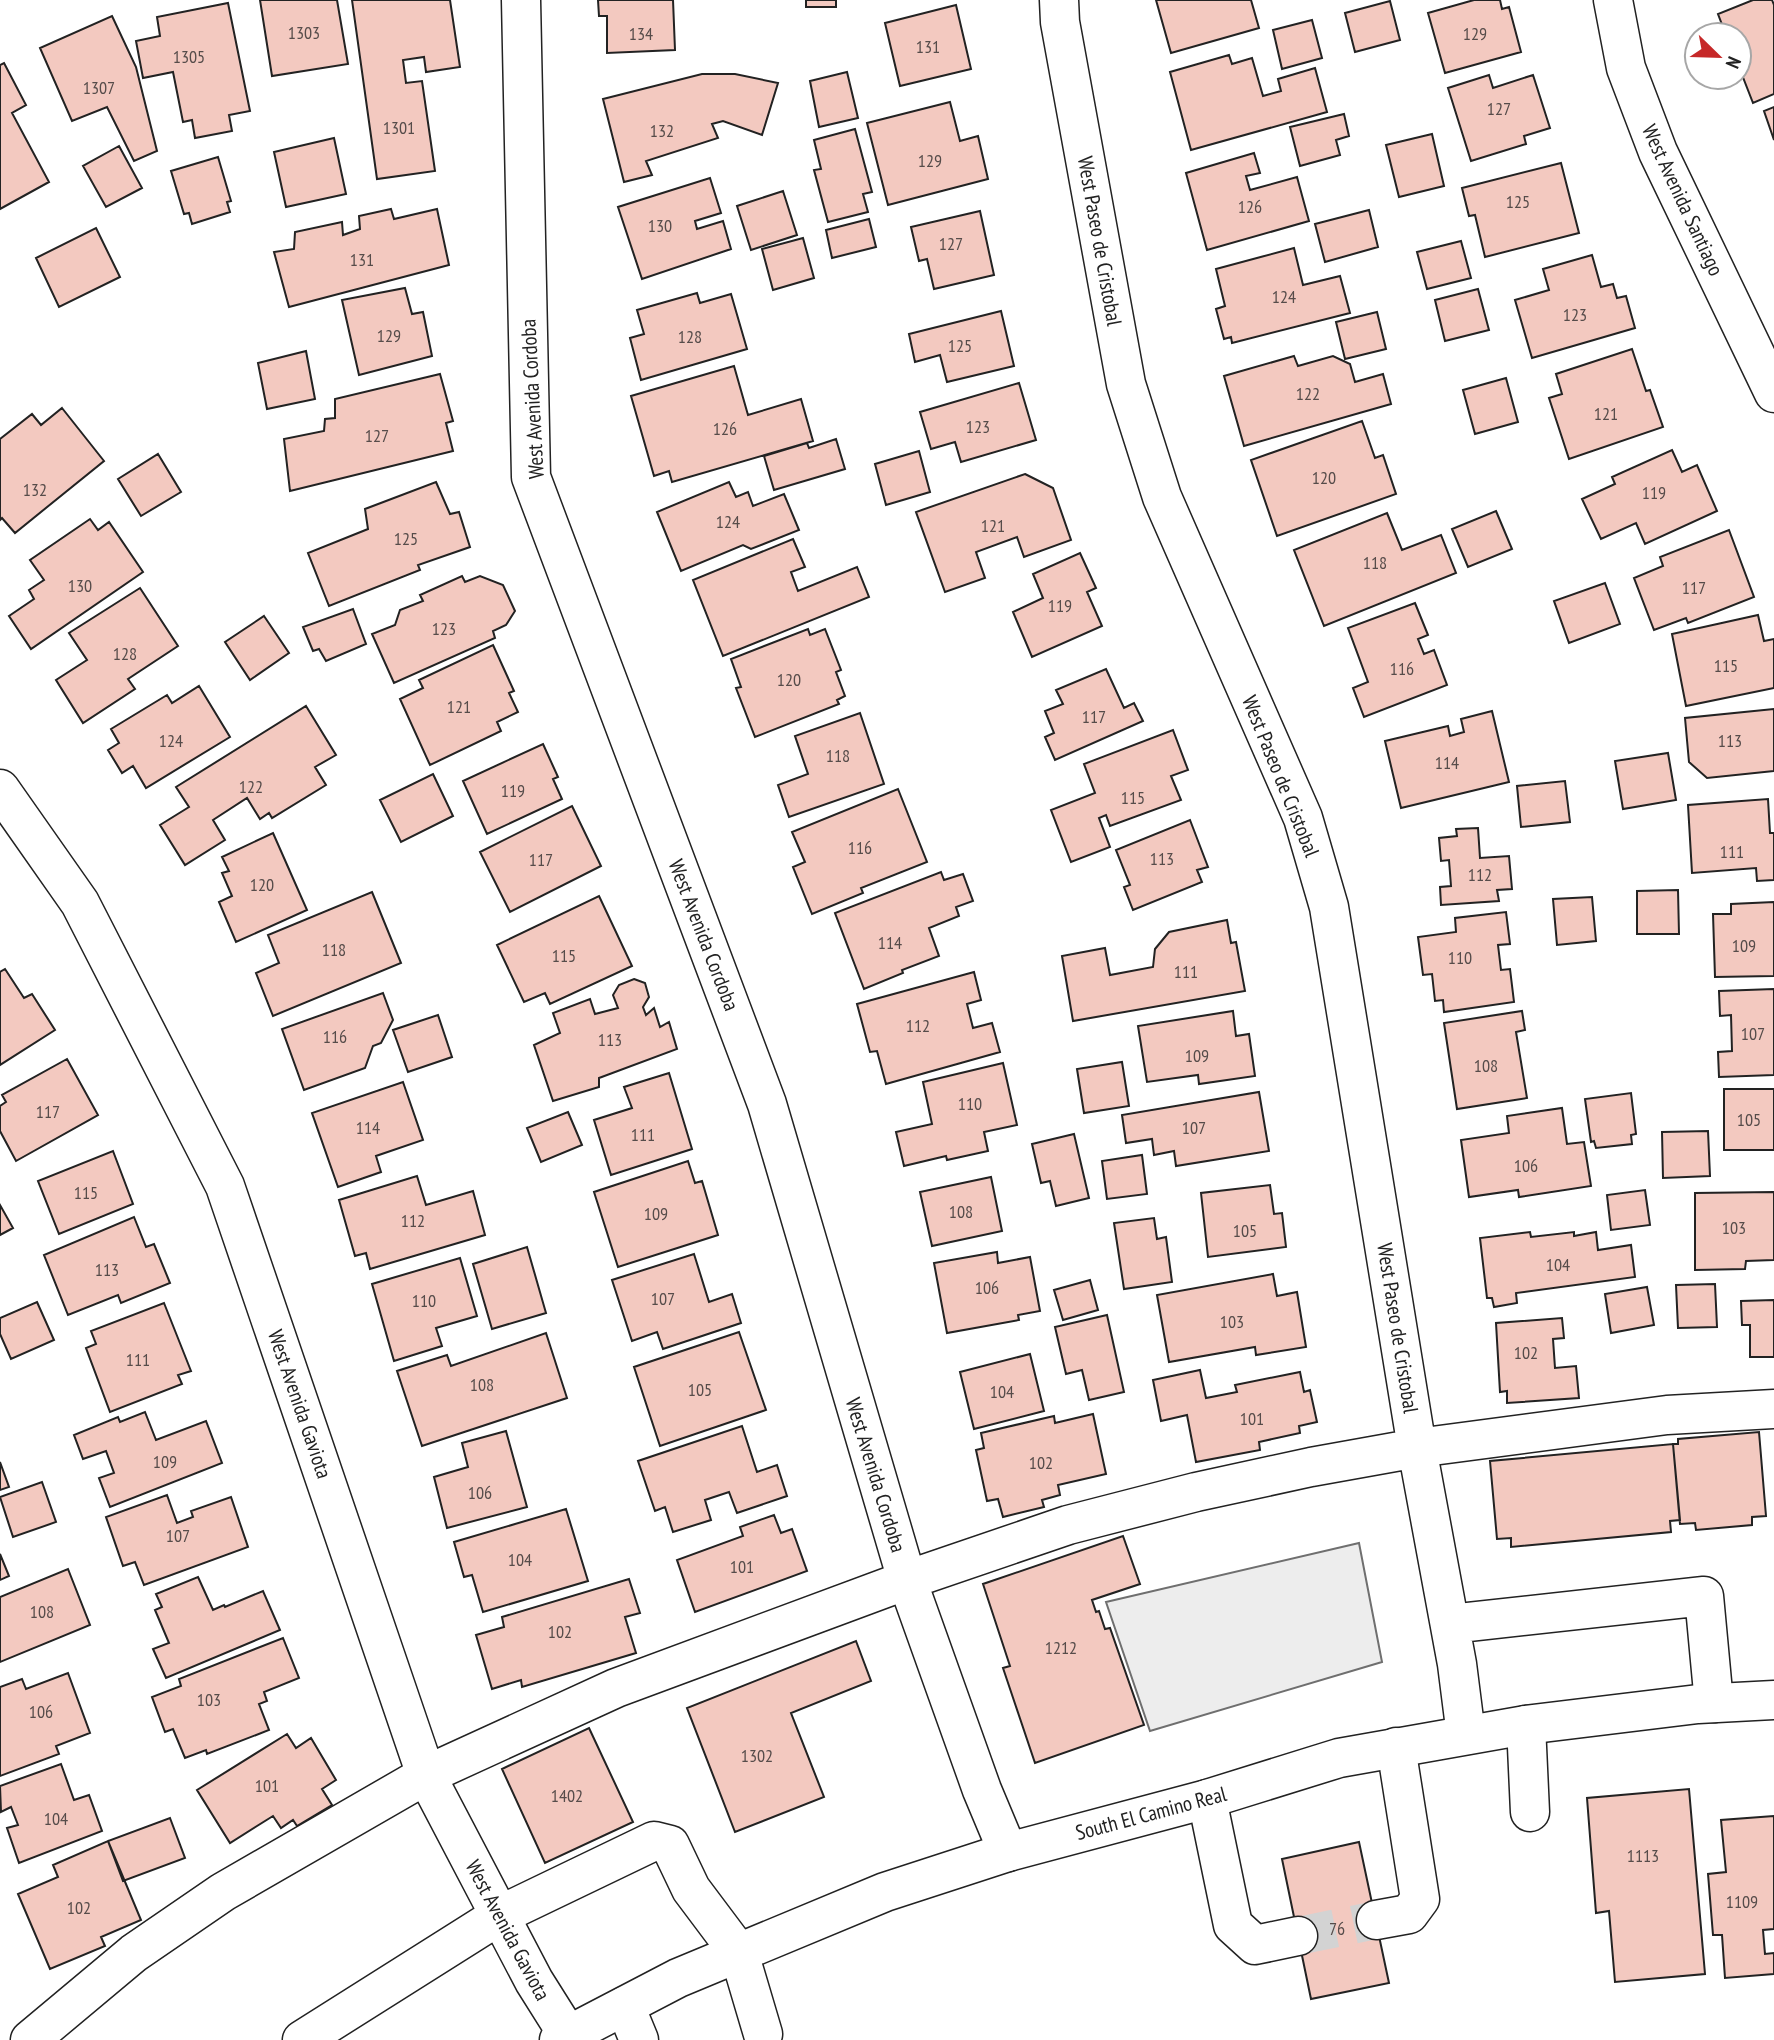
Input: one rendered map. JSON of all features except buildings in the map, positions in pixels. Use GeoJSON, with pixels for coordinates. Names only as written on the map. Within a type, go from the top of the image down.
{"type":"FeatureCollection","features":[{"type":"Feature","properties":{"kind":"street","name":"West Avenida Cordoba"},"geometry":{"type":"LineString","coordinates":[[521,0],[531,477],[767,1104],[907,1580],[982,1790],[1008,1852]]}},
{"type":"Feature","properties":{"kind":"street","name":"West Paseo de Cristobal"},"geometry":{"type":"LineString","coordinates":[[1059,0],[1060,22],[1126,384],[1162,497],[1303,818],[1329,906],[1418,1448],[1450,1624],[1466,1735]]}},
{"type":"Feature","properties":{"kind":"street","name":"West Avenida Santiago"},"geometry":{"type":"LineString","coordinates":[[1613,0],[1626,68],[1658,152],[1774,393]]}},
{"type":"Feature","properties":{"kind":"street","name":"West Avenida Gaviota"},"geometry":{"type":"LineString","coordinates":[[0,789],[80,903],[225,1186],[426,1775],[563,2037]]}},
{"type":"Feature","properties":{"kind":"street"},"geometry":{"type":"LineString","coordinates":[[30,2040],[134,1953],[223,1892],[426,1775],[616,1688],[907,1580],[1068,1525],[1196,1492],[1311,1467],[1418,1448],[1667,1415],[1774,1409]]}},
{"type":"Feature","properties":{"kind":"street"},"geometry":{"type":"LineString","coordinates":[[1450,1624],[1704,1596],[1714,1703]]}},
{"type":"Feature","properties":{"kind":"street","name":"South El Camino Real"},"geometry":{"type":"LineString","coordinates":[[563,2037],[678,1978],[885,1892],[1008,1852],[1207,1799],[1339,1758],[1525,1725],[1714,1703],[1774,1700]]}},
{"type":"Feature","properties":{"kind":"street"},"geometry":{"type":"LineString","coordinates":[[1525,1725],[1530,1812]]}},
{"type":"Feature","properties":{"kind":"street"},"geometry":{"type":"LineString","coordinates":[[1376,1920],[1409,1914],[1420,1899],[1396,1747]]}},
{"type":"Feature","properties":{"kind":"street"},"geometry":{"type":"LineString","coordinates":[[1207,1799],[1233,1925],[1255,1945],[1298,1936]]}},
{"type":"Feature","properties":{"kind":"street"},"geometry":{"type":"LineString","coordinates":[[302,2040],[500,1915],[654,1841],[670,1845],[691,1889],[739,1953],[763,2034]]}},
{"type":"Feature","properties":{"kind":"street"},"geometry":{"type":"LineString","coordinates":[[625,2006],[639,2040]]}},
{"type":"Feature","properties":{"kind":"shaded area"},"geometry":{"type":"Polygon","coordinates":[[[1359,1543],[1382,1662],[1150,1731],[1106,1602],[1359,1543]]]}},
{"type":"Feature","properties":{"kind":"tunnel"},"geometry":{"type":"LineString","coordinates":[[1298,1936],[1376,1920]]}}]}
